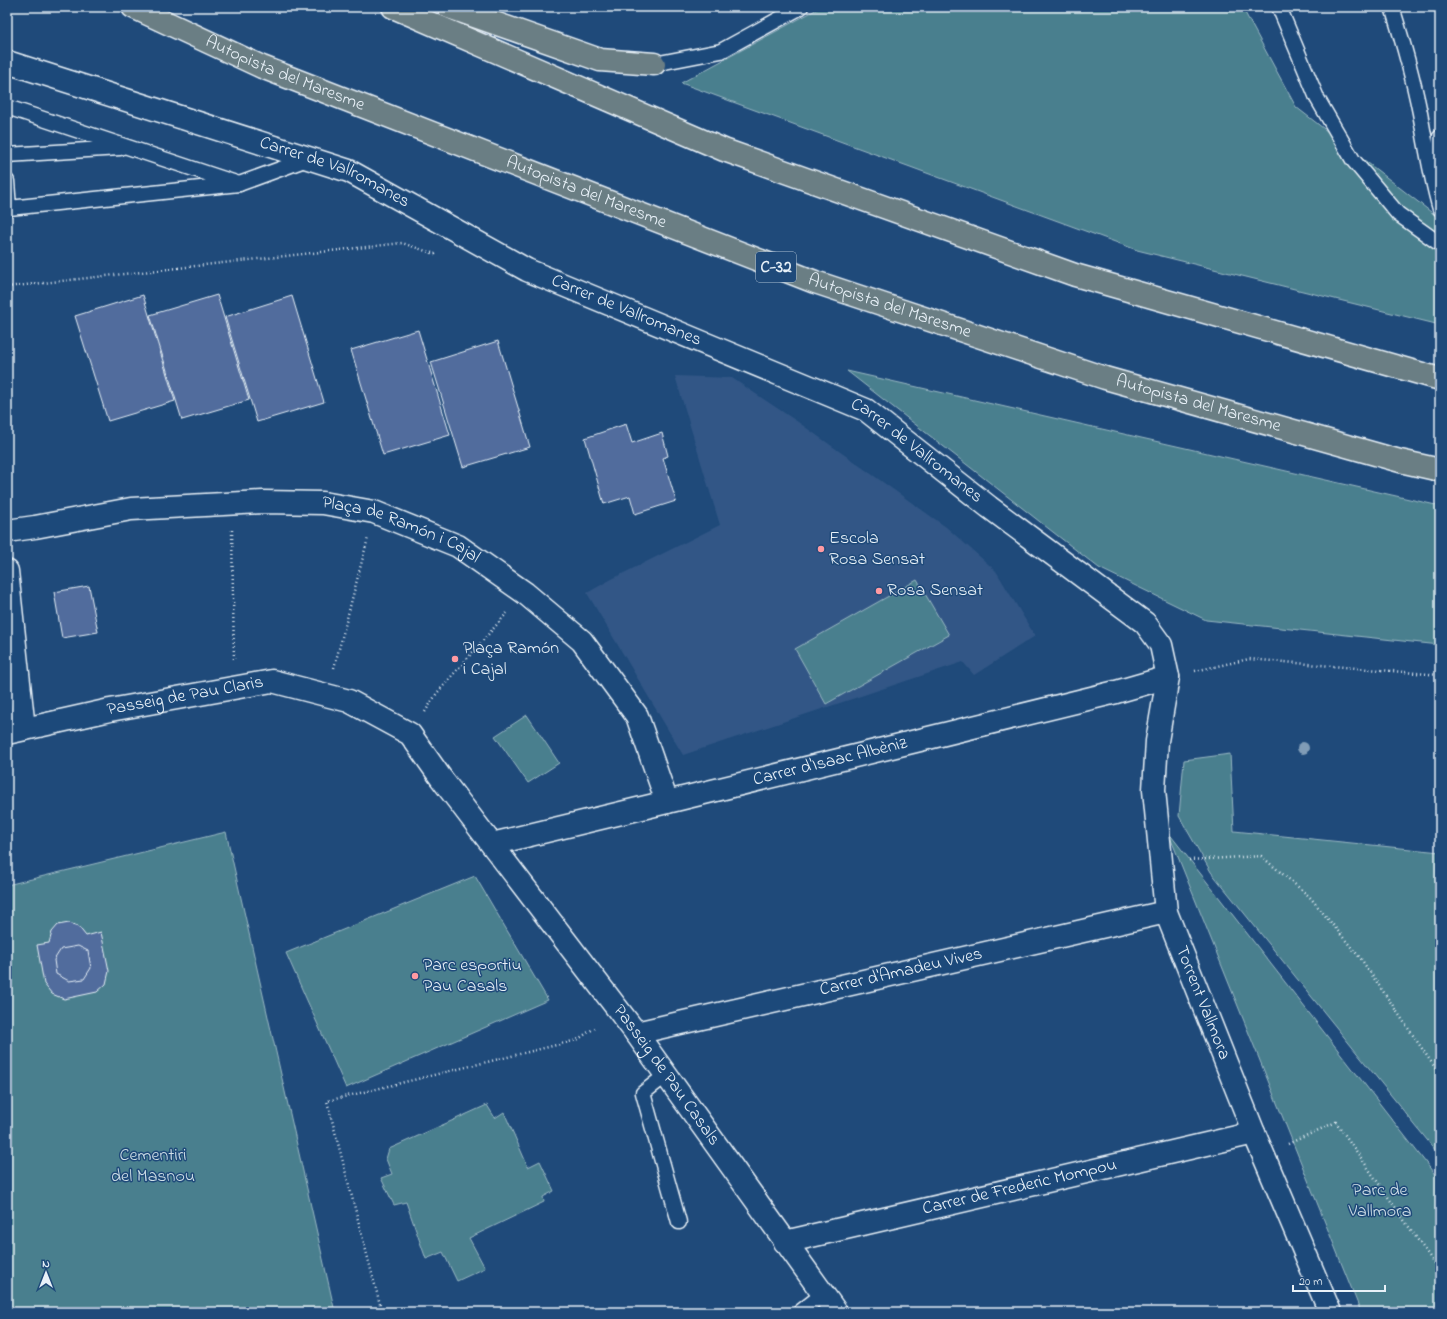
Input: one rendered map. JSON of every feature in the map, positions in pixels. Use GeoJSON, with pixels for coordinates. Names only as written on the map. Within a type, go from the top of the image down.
{"type":"FeatureCollection","features":[{"type":"Feature","properties":{"kind":"highway","name":"Autopista del Maresme"},"geometry":{"type":"LineString","coordinates":[[133,7],[262,67],[815,282],[1105,378],[1400,461],[1440,470]]}},
{"type":"Feature","properties":{"kind":"highway"},"geometry":{"type":"LineString","coordinates":[[393,7],[724,150],[1075,275],[1440,379]]}},
{"type":"Feature","properties":{"kind":"highway"},"geometry":{"type":"LineString","coordinates":[[448,7],[600,60],[654,64]]}},
{"type":"Feature","properties":{"kind":"street","name":"Carrer de Vallromanes"},"geometry":{"type":"LineString","coordinates":[[7,62],[349,171],[527,270],[866,410],[989,507],[1145,623],[1161,645],[1168,677]]}},
{"type":"Feature","properties":{"kind":"street","name":"Plaça de Ramón i Cajal"},"geometry":{"type":"LineString","coordinates":[[7,531],[131,509],[231,503],[323,503],[374,512],[458,546],[525,593],[582,640],[637,716],[668,802]]}},
{"type":"Feature","properties":{"kind":"street"},"geometry":{"type":"LineString","coordinates":[[7,571],[16,731]]}},
{"type":"Feature","properties":{"kind":"street","name":"Carrer d'Isaac Albèniz"},"geometry":{"type":"LineString","coordinates":[[492,844],[1108,694],[1168,677]]}},
{"type":"Feature","properties":{"kind":"street","name":"Torrent Vallmora"},"geometry":{"type":"LineString","coordinates":[[1168,677],[1157,741],[1154,790],[1166,912],[1254,1133],[1330,1312]]}},
{"type":"Feature","properties":{"kind":"street","name":"Passeig de Pau Claris"},"geometry":{"type":"LineString","coordinates":[[16,731],[110,710],[272,681],[349,702],[410,734],[441,778],[492,844]]}},
{"type":"Feature","properties":{"kind":"street","name":"Passeig de Pau Casals"},"geometry":{"type":"LineString","coordinates":[[492,844],[636,1033],[836,1312]]}},
{"type":"Feature","properties":{"kind":"street","name":"Carrer d'Amadeu Vives"},"geometry":{"type":"LineString","coordinates":[[636,1033],[1166,912]]}},
{"type":"Feature","properties":{"kind":"street","name":"Carrer de Frederic Mompou"},"geometry":{"type":"LineString","coordinates":[[785,1242],[1254,1133]]}},
{"type":"Feature","properties":{"kind":"lane"},"geometry":{"type":"LineString","coordinates":[[654,64],[721,50],[801,7]]}},
{"type":"Feature","properties":{"kind":"lane"},"geometry":{"type":"LineString","coordinates":[[1279,7],[1317,98],[1353,160],[1398,214],[1440,244]]}},
{"type":"Feature","properties":{"kind":"lane"},"geometry":{"type":"LineString","coordinates":[[1392,7],[1420,112],[1433,186],[1440,209]]}},
{"type":"Feature","properties":{"kind":"lane"},"geometry":{"type":"LineString","coordinates":[[7,108],[239,184]]}},
{"type":"Feature","properties":{"kind":"lane"},"geometry":{"type":"LineString","coordinates":[[1433,186],[1440,137]]}},
{"type":"Feature","properties":{"kind":"lane"},"geometry":{"type":"LineString","coordinates":[[7,155],[129,148]]}},
{"type":"Feature","properties":{"kind":"lane"},"geometry":{"type":"LineString","coordinates":[[7,182],[9,208],[239,184],[310,158]]}},
{"type":"Feature","properties":{"kind":"lane"},"geometry":{"type":"LineString","coordinates":[[666,1075],[643,1093],[679,1222]]}},
{"type":"Feature","properties":{"kind":"lane"},"geometry":{"type":"LineString","coordinates":[[800,1312],[823,1294]]}},
{"type":"Feature","properties":{"kind":"path"},"geometry":{"type":"LineString","coordinates":[[7,287],[402,243],[435,254],[455,229]]}},
{"type":"Feature","properties":{"kind":"path"},"geometry":{"type":"LineString","coordinates":[[231,503],[234,688]]}},
{"type":"Feature","properties":{"kind":"path"},"geometry":{"type":"LineString","coordinates":[[338,649],[374,512]]}},
{"type":"Feature","properties":{"kind":"path"},"geometry":{"type":"LineString","coordinates":[[437,693],[525,593]]}},
{"type":"Feature","properties":{"kind":"path"},"geometry":{"type":"LineString","coordinates":[[1168,677],[1249,659],[1440,675]]}},
{"type":"Feature","properties":{"kind":"path"},"geometry":{"type":"LineString","coordinates":[[1161,862],[1261,856],[1314,901],[1361,959],[1440,1075]]}},
{"type":"Feature","properties":{"kind":"path"},"geometry":{"type":"LineString","coordinates":[[382,1312],[327,1101],[577,1040],[619,1010]]}},
{"type":"Feature","properties":{"kind":"path"},"geometry":{"type":"LineString","coordinates":[[1264,1156],[1336,1122],[1436,1266],[1440,1266]]}},
{"type":"Feature","properties":{"kind":"shaded area","name":"Escola Rosa Sensat"},"geometry":{"type":"Polygon","coordinates":[[[675,376],[732,378],[798,422],[946,527],[996,571],[1035,636],[974,675],[963,662],[683,755],[587,593],[720,525],[675,376]]]}},
{"type":"Feature","properties":{"kind":"green space"},"geometry":{"type":"Polygon","coordinates":[[[821,7],[1242,7],[1296,107],[1440,219],[1440,325],[1137,250],[681,83],[821,7]]]}},
{"type":"Feature","properties":{"kind":"green space"},"geometry":{"type":"Polygon","coordinates":[[[847,371],[1440,506],[1440,645],[1206,620],[1099,568],[847,371]]]}},
{"type":"Feature","properties":{"kind":"green space"},"geometry":{"type":"Polygon","coordinates":[[[917,580],[949,635],[826,704],[795,649],[917,580]]]}},
{"type":"Feature","properties":{"kind":"green space"},"geometry":{"type":"Polygon","coordinates":[[[527,715],[559,763],[528,783],[495,736],[527,715]]]}},
{"type":"Feature","properties":{"kind":"green space"},"geometry":{"type":"Polygon","coordinates":[[[1230,754],[1234,831],[1440,852],[1440,1156],[1211,872],[1179,816],[1184,760],[1230,754]]]}},
{"type":"Feature","properties":{"kind":"green space","name":"Cementiri del Masnou"},"geometry":{"type":"Polygon","coordinates":[[[226,832],[335,1312],[7,1312],[7,885],[226,832]]]}},
{"type":"Feature","properties":{"kind":"green space","name":"Parc de Vallmora"},"geometry":{"type":"Polygon","coordinates":[[[1168,832],[1440,1181],[1440,1312],[1361,1312],[1168,832]]]}},
{"type":"Feature","properties":{"kind":"green space","name":"Parc esportiu Pau Casals"},"geometry":{"type":"Polygon","coordinates":[[[475,876],[548,1000],[346,1088],[286,953],[475,876]]]}},
{"type":"Feature","properties":{"kind":"green space"},"geometry":{"type":"Polygon","coordinates":[[[487,1105],[495,1118],[504,1112],[528,1167],[540,1161],[554,1191],[543,1197],[544,1202],[469,1238],[485,1268],[457,1281],[443,1252],[426,1259],[406,1202],[394,1205],[381,1178],[392,1174],[386,1159],[389,1149],[487,1105]]]}},
{"type":"Feature","properties":{"kind":"building"},"geometry":{"type":"Polygon","coordinates":[[[143,295],[175,401],[108,421],[75,316],[143,295]]]}},
{"type":"Feature","properties":{"kind":"building"},"geometry":{"type":"Polygon","coordinates":[[[217,295],[249,400],[182,420],[150,315],[217,295]]]}},
{"type":"Feature","properties":{"kind":"building"},"geometry":{"type":"Polygon","coordinates":[[[292,296],[324,402],[257,422],[225,317],[292,296]]]}},
{"type":"Feature","properties":{"kind":"building"},"geometry":{"type":"Polygon","coordinates":[[[418,330],[450,435],[383,455],[351,350],[418,330]]]}},
{"type":"Feature","properties":{"kind":"building"},"geometry":{"type":"Polygon","coordinates":[[[498,341],[530,447],[463,467],[431,362],[498,341]]]}},
{"type":"Feature","properties":{"kind":"building"},"geometry":{"type":"Polygon","coordinates":[[[626,424],[632,443],[662,433],[668,456],[663,458],[676,501],[635,514],[630,496],[604,504],[585,438],[626,424]]]}},
{"type":"Feature","properties":{"kind":"building"},"geometry":{"type":"Polygon","coordinates":[[[89,586],[98,632],[62,638],[54,592],[89,586]]]}},
{"type":"Feature","properties":{"kind":"building"},"geometry":{"type":"Polygon","coordinates":[[[69,923],[78,926],[86,936],[101,932],[109,971],[106,984],[97,992],[64,999],[52,994],[44,984],[37,945],[49,943],[52,932],[58,925],[69,923]]]}},
{"type":"Feature","properties":{"kind":"building"},"geometry":{"type":"Polygon","coordinates":[[[78,946],[88,951],[91,968],[84,979],[69,981],[56,974],[54,960],[61,949],[78,946]]]}},
{"type":"Feature","properties":{"kind":"place","name":"Escola Rosa Sensat"},"geometry":{"type":"Point","coordinates":[821,549]}},
{"type":"Feature","properties":{"kind":"place","name":"Rosa Sensat"},"geometry":{"type":"Point","coordinates":[879,591]}},
{"type":"Feature","properties":{"kind":"place","name":"Plaça Ramón i Cajal"},"geometry":{"type":"Point","coordinates":[455,659]}},
{"type":"Feature","properties":{"kind":"place","name":"Parc esportiu Pau Casals"},"geometry":{"type":"Point","coordinates":[415,976]}}]}
